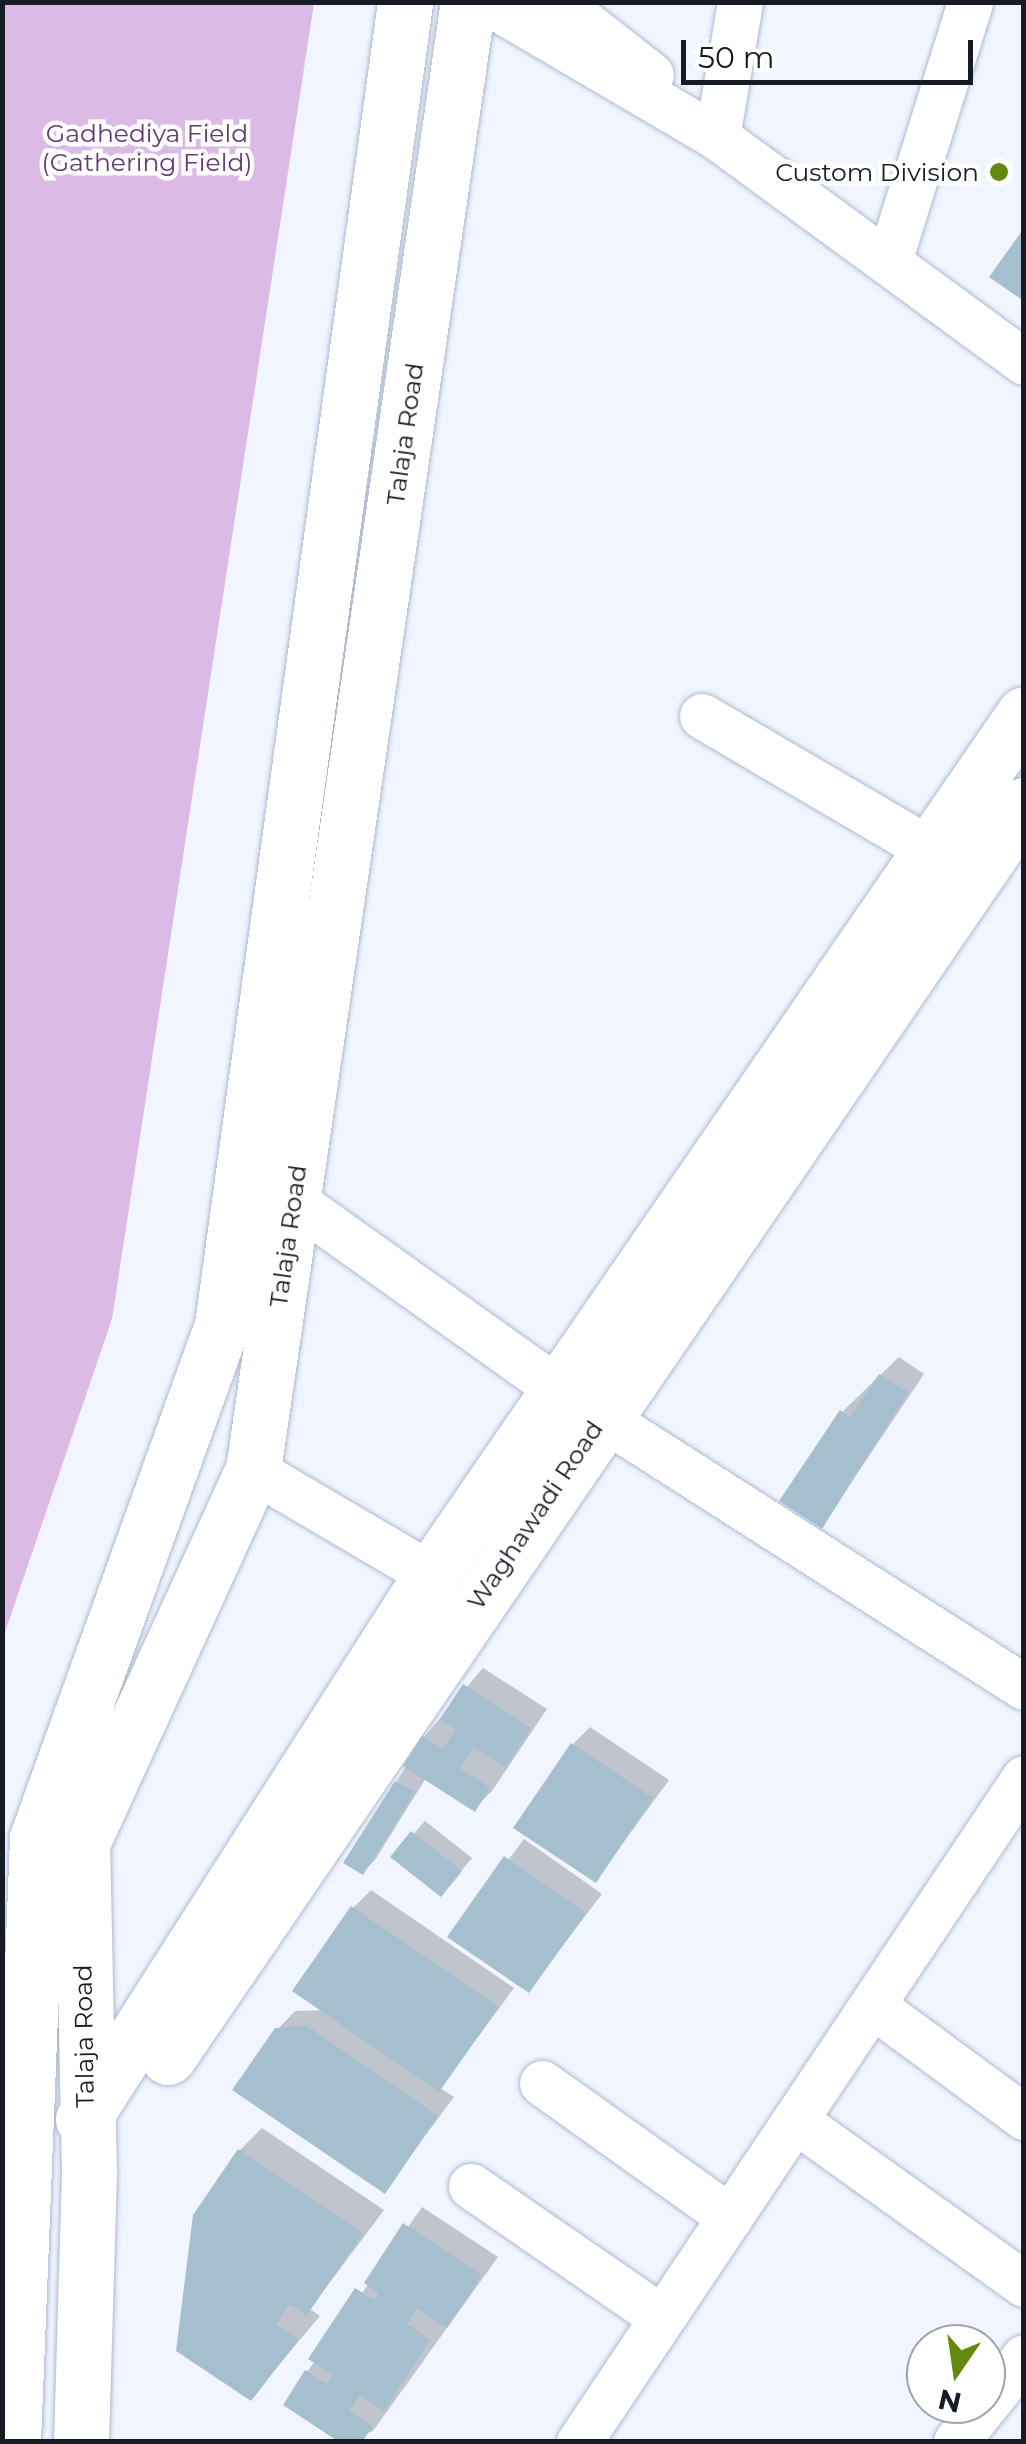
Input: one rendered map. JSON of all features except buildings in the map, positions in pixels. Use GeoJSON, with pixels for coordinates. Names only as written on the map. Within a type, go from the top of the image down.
{"type":"FeatureCollection","features":[{"type":"Feature","properties":{"kind":"main road","name":"Talaja Road"},"geometry":{"type":"LineString","coordinates":[[13,2442],[25,2132],[18,1908],[50,1788],[211,1372],[241,1184],[405,2]]}},
{"type":"Feature","properties":{"kind":"main road","name":"Talaja Road"},"geometry":{"type":"LineString","coordinates":[[81,2442],[89,2174],[82,1843],[253,1470],[468,2]]}},
{"type":"Feature","properties":{"kind":"main road","name":"Waghawadi Road"},"geometry":{"type":"LineString","coordinates":[[89,2174],[930,850],[1024,714]]}},
{"type":"Feature","properties":{"kind":"main road"},"geometry":{"type":"LineString","coordinates":[[295,796],[351,808]]}},
{"type":"Feature","properties":{"kind":"main road","name":"Waghawadi Road"},"geometry":{"type":"LineString","coordinates":[[86,2119],[431,1575],[580,1404],[1024,805]]}},
{"type":"Feature","properties":{"kind":"main road"},"geometry":{"type":"LineString","coordinates":[[25,2132],[86,2119]]}},
{"type":"Feature","properties":{"kind":"main road"},"geometry":{"type":"LineString","coordinates":[[23,2187],[89,2174]]}},
{"type":"Feature","properties":{"kind":"street"},"geometry":{"type":"LineString","coordinates":[[488,2],[702,128],[1024,362]]}},
{"type":"Feature","properties":{"kind":"street"},"geometry":{"type":"LineString","coordinates":[[558,2],[624,47],[702,128]]}},
{"type":"Feature","properties":{"kind":"street"},"geometry":{"type":"LineString","coordinates":[[702,128],[740,2]]}},
{"type":"Feature","properties":{"kind":"street"},"geometry":{"type":"LineString","coordinates":[[889,261],[970,2]]}},
{"type":"Feature","properties":{"kind":"street"},"geometry":{"type":"LineString","coordinates":[[702,716],[930,850]]}},
{"type":"Feature","properties":{"kind":"street"},"geometry":{"type":"LineString","coordinates":[[241,1184],[294,1200],[580,1404],[1024,1687]]}},
{"type":"Feature","properties":{"kind":"street"},"geometry":{"type":"LineString","coordinates":[[253,1470],[431,1575]]}},
{"type":"Feature","properties":{"kind":"street"},"geometry":{"type":"LineString","coordinates":[[579,2442],[1024,1778]]}},
{"type":"Feature","properties":{"kind":"street"},"geometry":{"type":"LineString","coordinates":[[18,1908],[82,1843]]}},
{"type":"Feature","properties":{"kind":"street"},"geometry":{"type":"LineString","coordinates":[[872,2006],[1024,2117]]}},
{"type":"Feature","properties":{"kind":"street"},"geometry":{"type":"LineString","coordinates":[[542,2083],[730,2217]]}},
{"type":"Feature","properties":{"kind":"street"},"geometry":{"type":"LineString","coordinates":[[795,2120],[1024,2284]]}},
{"type":"Feature","properties":{"kind":"street"},"geometry":{"type":"LineString","coordinates":[[471,2186],[662,2318]]}},
{"type":"Feature","properties":{"kind":"street"},"geometry":{"type":"LineString","coordinates":[[1006,2379],[1024,2356]]}},
{"type":"Feature","properties":{"kind":"green space","name":"Gadhediya Field (Gathering Field)"},"geometry":{"type":"Polygon","coordinates":[[[3,2],[314,3],[112,1319],[3,1638],[3,2]]]}},
{"type":"Feature","properties":{"kind":"place","name":"Custom Division"},"geometry":{"type":"Point","coordinates":[999,172]}}]}
